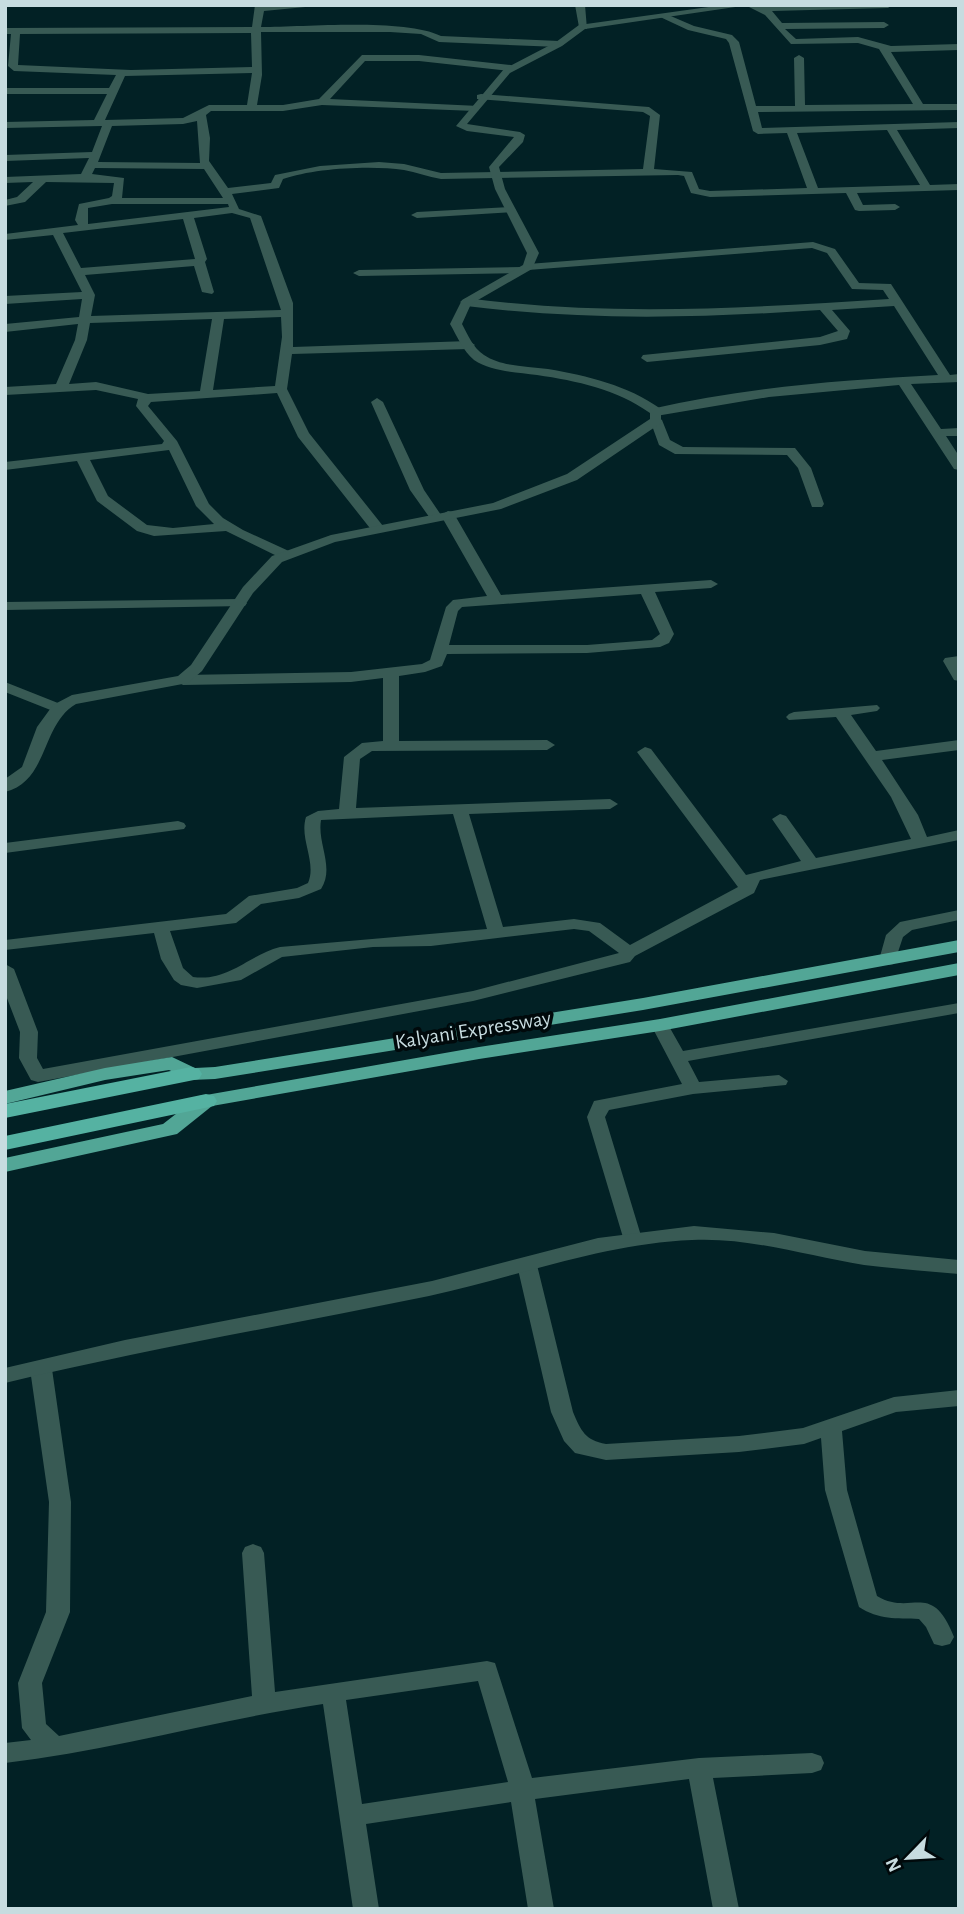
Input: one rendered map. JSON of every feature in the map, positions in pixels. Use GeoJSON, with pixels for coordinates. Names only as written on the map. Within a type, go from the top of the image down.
{"type":"FeatureCollection","features":[{"type":"Feature","properties":{"kind":"highway","name":"Kalyani Expressway"},"geometry":{"type":"LineString","coordinates":[[5,1098],[105,1074],[172,1063],[191,1074],[215,1073],[643,1004],[959,947]]}},
{"type":"Feature","properties":{"kind":"highway","name":"Kalyani Expressway"},"geometry":{"type":"LineString","coordinates":[[5,1166],[170,1129],[206,1101],[480,1053],[660,1025],[959,969]]}},
{"type":"Feature","properties":{"kind":"highway"},"geometry":{"type":"LineString","coordinates":[[5,1111],[191,1074]]}},
{"type":"Feature","properties":{"kind":"highway"},"geometry":{"type":"LineString","coordinates":[[5,1143],[206,1101]]}},
{"type":"Feature","properties":{"kind":"street"},"geometry":{"type":"LineString","coordinates":[[251,108],[257,70],[256,29],[259,7],[322,5]]}},
{"type":"Feature","properties":{"kind":"street"},"geometry":{"type":"LineString","coordinates":[[580,5],[584,27]]}},
{"type":"Feature","properties":{"kind":"street"},"geometry":{"type":"LineString","coordinates":[[817,504],[803,466],[797,455],[790,451],[680,451],[664,442],[656,416],[635,399],[609,387],[499,365],[475,355],[456,324],[466,302],[525,268],[533,253],[495,175],[494,167],[519,141],[520,135],[461,126],[478,103],[511,68],[559,44],[584,27],[747,5],[763,9],[888,5]]}},
{"type":"Feature","properties":{"kind":"street"},"geometry":{"type":"LineString","coordinates":[[763,9],[793,42],[858,40],[883,47],[959,47]]}},
{"type":"Feature","properties":{"kind":"street"},"geometry":{"type":"LineString","coordinates":[[663,16],[691,28],[724,35],[734,42],[739,52],[758,131],[959,125]]}},
{"type":"Feature","properties":{"kind":"street"},"geometry":{"type":"LineString","coordinates":[[781,26],[884,25]]}},
{"type":"Feature","properties":{"kind":"street"},"geometry":{"type":"LineString","coordinates":[[257,70],[129,72],[17,69],[13,66],[11,31],[390,29],[423,32],[439,39],[559,44]]}},
{"type":"Feature","properties":{"kind":"street"},"geometry":{"type":"LineString","coordinates":[[883,47],[920,107]]}},
{"type":"Feature","properties":{"kind":"street"},"geometry":{"type":"LineString","coordinates":[[322,102],[362,58],[419,58],[511,68]]}},
{"type":"Feature","properties":{"kind":"street"},"geometry":{"type":"LineString","coordinates":[[799,58],[800,109]]}},
{"type":"Feature","properties":{"kind":"street"},"geometry":{"type":"LineString","coordinates":[[85,177],[94,160],[111,91],[117,77],[129,72]]}},
{"type":"Feature","properties":{"kind":"street"},"geometry":{"type":"LineString","coordinates":[[5,91],[111,91]]}},
{"type":"Feature","properties":{"kind":"street"},"geometry":{"type":"LineString","coordinates":[[5,125],[183,121],[192,119],[208,108],[283,108],[322,102],[478,103],[645,109],[655,115],[648,172]]}},
{"type":"Feature","properties":{"kind":"street"},"geometry":{"type":"LineString","coordinates":[[751,109],[959,107]]}},
{"type":"Feature","properties":{"kind":"street"},"geometry":{"type":"LineString","coordinates":[[200,112],[205,138],[204,161],[229,201],[254,216],[287,303],[286,351],[281,389],[303,433],[378,529]]}},
{"type":"Feature","properties":{"kind":"street"},"geometry":{"type":"LineString","coordinates":[[891,128],[927,188]]}},
{"type":"Feature","properties":{"kind":"street"},"geometry":{"type":"LineString","coordinates":[[790,131],[814,191]]}},
{"type":"Feature","properties":{"kind":"street"},"geometry":{"type":"LineString","coordinates":[[5,158],[207,166]]}},
{"type":"Feature","properties":{"kind":"street"},"geometry":{"type":"LineString","coordinates":[[5,237],[188,217],[275,187],[279,177],[292,173],[368,166],[405,167],[441,176],[684,172],[690,177],[695,191],[704,193],[959,187]]}},
{"type":"Feature","properties":{"kind":"street"},"geometry":{"type":"LineString","coordinates":[[5,180],[85,177],[120,180],[117,197],[112,201]]}},
{"type":"Feature","properties":{"kind":"street"},"geometry":{"type":"LineString","coordinates":[[5,203],[21,200],[44,178]]}},
{"type":"Feature","properties":{"kind":"street"},"geometry":{"type":"LineString","coordinates":[[850,191],[859,208],[895,207]]}},
{"type":"Feature","properties":{"kind":"street"},"geometry":{"type":"LineString","coordinates":[[85,229],[81,220],[83,206],[112,201],[229,201]]}},
{"type":"Feature","properties":{"kind":"street"},"geometry":{"type":"LineString","coordinates":[[417,215],[511,210]]}},
{"type":"Feature","properties":{"kind":"street"},"geometry":{"type":"LineString","coordinates":[[188,217],[208,292]]}},
{"type":"Feature","properties":{"kind":"street"},"geometry":{"type":"LineString","coordinates":[[57,232],[89,295],[81,340],[61,387]]}},
{"type":"Feature","properties":{"kind":"street"},"geometry":{"type":"LineString","coordinates":[[359,273],[525,268],[813,245],[831,251],[856,287],[887,286],[953,378]]}},
{"type":"Feature","properties":{"kind":"street"},"geometry":{"type":"LineString","coordinates":[[77,272],[199,262]]}},
{"type":"Feature","properties":{"kind":"street"},"geometry":{"type":"LineString","coordinates":[[5,300],[89,295]]}},
{"type":"Feature","properties":{"kind":"street"},"geometry":{"type":"LineString","coordinates":[[466,302],[536,313],[643,316],[897,302]]}},
{"type":"Feature","properties":{"kind":"street"},"geometry":{"type":"LineString","coordinates":[[647,358],[820,341],[843,336],[844,331],[823,306]]}},
{"type":"Feature","properties":{"kind":"street"},"geometry":{"type":"LineString","coordinates":[[5,328],[85,320],[287,313]]}},
{"type":"Feature","properties":{"kind":"street"},"geometry":{"type":"LineString","coordinates":[[206,395],[219,314]]}},
{"type":"Feature","properties":{"kind":"street"},"geometry":{"type":"LineString","coordinates":[[286,351],[469,345]]}},
{"type":"Feature","properties":{"kind":"street"},"geometry":{"type":"LineString","coordinates":[[183,680],[197,668],[248,590],[276,559],[286,555],[331,538],[496,506],[572,477],[656,416],[756,394],[859,382],[953,378]]}},
{"type":"Feature","properties":{"kind":"street"},"geometry":{"type":"LineString","coordinates":[[902,380],[957,461]]}},
{"type":"Feature","properties":{"kind":"street"},"geometry":{"type":"LineString","coordinates":[[5,391],[96,386],[148,398],[281,389]]}},
{"type":"Feature","properties":{"kind":"street"},"geometry":{"type":"LineString","coordinates":[[148,398],[143,401],[142,407],[171,441],[203,506],[228,527],[286,555]]}},
{"type":"Feature","properties":{"kind":"street"},"geometry":{"type":"LineString","coordinates":[[377,402],[417,490],[442,517],[496,599]]}},
{"type":"Feature","properties":{"kind":"street"},"geometry":{"type":"LineString","coordinates":[[936,433],[959,432]]}},
{"type":"Feature","properties":{"kind":"street"},"geometry":{"type":"LineString","coordinates":[[5,466],[166,447],[171,441]]}},
{"type":"Feature","properties":{"kind":"street"},"geometry":{"type":"LineString","coordinates":[[82,458],[102,498],[142,528],[153,532],[173,532],[228,527]]}},
{"type":"Feature","properties":{"kind":"street"},"geometry":{"type":"LineString","coordinates":[[5,787],[29,769],[44,727],[58,708],[72,700],[183,680],[351,677],[425,668],[437,663],[451,610],[458,603],[711,584]]}},
{"type":"Feature","properties":{"kind":"street"},"geometry":{"type":"LineString","coordinates":[[441,650],[587,649],[655,645],[664,640],[667,634],[646,588]]}},
{"type":"Feature","properties":{"kind":"street"},"geometry":{"type":"LineString","coordinates":[[5,606],[240,603]]}},
{"type":"Feature","properties":{"kind":"street"},"geometry":{"type":"LineString","coordinates":[[959,660],[950,661],[959,677]]}},
{"type":"Feature","properties":{"kind":"street"},"geometry":{"type":"LineString","coordinates":[[391,672],[391,744]]}},
{"type":"Feature","properties":{"kind":"street"},"geometry":{"type":"LineString","coordinates":[[5,686],[58,708]]}},
{"type":"Feature","properties":{"kind":"street"},"geometry":{"type":"LineString","coordinates":[[794,717],[872,708]]}},
{"type":"Feature","properties":{"kind":"street"},"geometry":{"type":"LineString","coordinates":[[841,712],[911,814],[920,834],[917,844]]}},
{"type":"Feature","properties":{"kind":"street"},"geometry":{"type":"LineString","coordinates":[[347,813],[352,757],[368,746],[547,745]]}},
{"type":"Feature","properties":{"kind":"street"},"geometry":{"type":"LineString","coordinates":[[870,757],[959,745]]}},
{"type":"Feature","properties":{"kind":"street"},"geometry":{"type":"LineString","coordinates":[[645,752],[748,889]]}},
{"type":"Feature","properties":{"kind":"street"},"geometry":{"type":"LineString","coordinates":[[5,945],[230,919],[257,899],[309,891],[317,886],[321,876],[310,826],[314,817],[347,813],[610,804]]}},
{"type":"Feature","properties":{"kind":"street"},"geometry":{"type":"LineString","coordinates":[[460,810],[496,932]]}},
{"type":"Feature","properties":{"kind":"street"},"geometry":{"type":"LineString","coordinates":[[780,818],[811,863]]}},
{"type":"Feature","properties":{"kind":"street"},"geometry":{"type":"LineString","coordinates":[[5,848],[178,826]]}},
{"type":"Feature","properties":{"kind":"street"},"geometry":{"type":"LineString","coordinates":[[5,969],[29,1032],[28,1058],[38,1076],[473,996],[624,958],[629,952],[748,889],[752,877],[959,835]]}},
{"type":"Feature","properties":{"kind":"street"},"geometry":{"type":"LineString","coordinates":[[888,960],[895,935],[906,926],[959,915]]}},
{"type":"Feature","properties":{"kind":"street"},"geometry":{"type":"LineString","coordinates":[[160,926],[178,977],[186,983],[198,985],[235,977],[266,956],[280,952],[373,942],[431,941],[574,924],[594,927],[629,952]]}},
{"type":"Feature","properties":{"kind":"street"},"geometry":{"type":"LineString","coordinates":[[679,1057],[959,1008]]}},
{"type":"Feature","properties":{"kind":"street"},"geometry":{"type":"LineString","coordinates":[[660,1025],[679,1057],[692,1088]]}},
{"type":"Feature","properties":{"kind":"street"},"geometry":{"type":"LineString","coordinates":[[632,1239],[596,1117],[597,1110],[612,1101],[692,1088],[779,1081]]}},
{"type":"Feature","properties":{"kind":"street"},"geometry":{"type":"LineString","coordinates":[[5,1376],[125,1348],[432,1288],[598,1245],[632,1239],[694,1233],[729,1235],[774,1240],[865,1258],[959,1267]]}},
{"type":"Feature","properties":{"kind":"street"},"geometry":{"type":"LineString","coordinates":[[527,1265],[562,1412],[572,1435],[583,1447],[606,1452],[739,1444],[804,1436],[894,1405],[959,1398]]}},
{"type":"Feature","properties":{"kind":"street"},"geometry":{"type":"LineString","coordinates":[[41,1369],[60,1502],[58,1612],[30,1684],[34,1728],[55,1746]]}},
{"type":"Feature","properties":{"kind":"street"},"geometry":{"type":"LineString","coordinates":[[831,1428],[836,1490],[867,1601],[876,1609],[888,1612],[921,1609],[929,1612],[938,1621],[942,1637]]}},
{"type":"Feature","properties":{"kind":"street"},"geometry":{"type":"LineString","coordinates":[[253,1553],[264,1703]]}},
{"type":"Feature","properties":{"kind":"street"},"geometry":{"type":"LineString","coordinates":[[5,1753],[55,1746],[264,1703],[487,1670],[518,1769],[541,1909]]}},
{"type":"Feature","properties":{"kind":"street"},"geometry":{"type":"LineString","coordinates":[[334,1692],[366,1909]]}},
{"type":"Feature","properties":{"kind":"street"},"geometry":{"type":"LineString","coordinates":[[352,1816],[521,1790],[699,1768],[812,1763]]}},
{"type":"Feature","properties":{"kind":"street"},"geometry":{"type":"LineString","coordinates":[[699,1768],[726,1909]]}}]}
